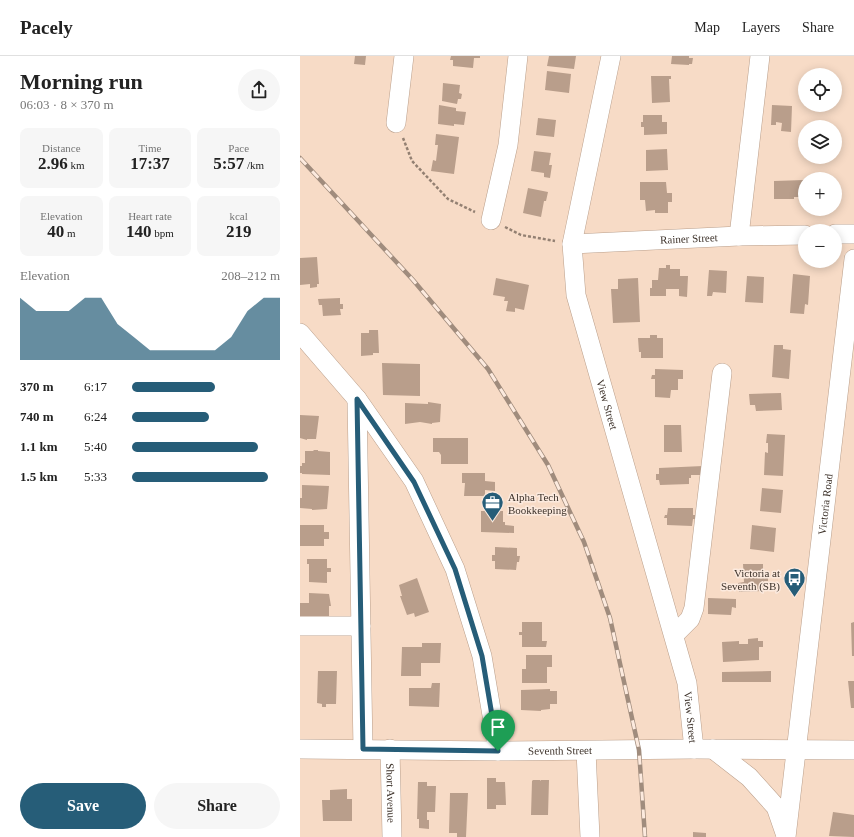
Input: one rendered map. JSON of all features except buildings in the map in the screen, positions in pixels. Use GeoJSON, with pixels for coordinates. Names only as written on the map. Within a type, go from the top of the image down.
{"type":"FeatureCollection","features":[{"type":"Feature","properties":{"kind":"street"},"geometry":{"type":"LineString","coordinates":[[396,123],[404,56]]}},
{"type":"Feature","properties":{"kind":"street"},"geometry":{"type":"LineString","coordinates":[[491,220],[508,146],[518,56]]}},
{"type":"Feature","properties":{"kind":"street","name":"View Street"},"geometry":{"type":"LineString","coordinates":[[611,56],[572,244],[576,295],[687,683],[694,749]]}},
{"type":"Feature","properties":{"kind":"street"},"geometry":{"type":"LineString","coordinates":[[739,236],[760,56]]}},
{"type":"Feature","properties":{"kind":"street"},"geometry":{"type":"LineString","coordinates":[[842,234],[854,234]]}},
{"type":"Feature","properties":{"kind":"street","name":"Rainer Street"},"geometry":{"type":"LineString","coordinates":[[572,244],[739,236],[798,235]]}},
{"type":"Feature","properties":{"kind":"street","name":"Victoria Road"},"geometry":{"type":"LineString","coordinates":[[786,837],[854,259]]}},
{"type":"Feature","properties":{"kind":"street"},"geometry":{"type":"LineString","coordinates":[[300,333],[357,399],[414,482],[455,569],[482,656],[498,751]]}},
{"type":"Feature","properties":{"kind":"street"},"geometry":{"type":"LineString","coordinates":[[674,635],[690,620],[694,608],[722,373]]}},
{"type":"Feature","properties":{"kind":"street"},"geometry":{"type":"LineString","coordinates":[[357,399],[363,749]]}},
{"type":"Feature","properties":{"kind":"street"},"geometry":{"type":"LineString","coordinates":[[300,626],[361,626]]}},
{"type":"Feature","properties":{"kind":"street","name":"Seventh Street"},"geometry":{"type":"LineString","coordinates":[[300,749],[498,751],[694,749],[854,750]]}},
{"type":"Feature","properties":{"kind":"street","name":"Short Avenue"},"geometry":{"type":"LineString","coordinates":[[390,749],[392,837]]}},
{"type":"Feature","properties":{"kind":"street"},"geometry":{"type":"LineString","coordinates":[[714,749],[749,777],[776,808],[786,837]]}},
{"type":"Feature","properties":{"kind":"street"},"geometry":{"type":"LineString","coordinates":[[586,751],[590,837]]}},
{"type":"Feature","properties":{"kind":"path"},"geometry":{"type":"LineString","coordinates":[[396,123],[412,161],[448,199],[521,235],[572,244]]}},
{"type":"Feature","properties":{"kind":"railway"},"geometry":{"type":"LineString","coordinates":[[300,158],[413,280],[488,369],[548,465],[584,542],[610,618],[639,750],[645,837]]}},
{"type":"Feature","properties":{"kind":"place","name":"Alpha Tech Bookkeeping"},"geometry":{"type":"Point","coordinates":[493,522]}},
{"type":"Feature","properties":{"kind":"place","name":"Victoria at Seventh (SB)"},"geometry":{"type":"Point","coordinates":[795,598]}},
{"type":"Feature","properties":{"kind":"route"},"geometry":{"type":"LineString","coordinates":[[357,399],[414,482],[455,569],[482,656],[498,751],[363,749],[357,399]]}}]}
